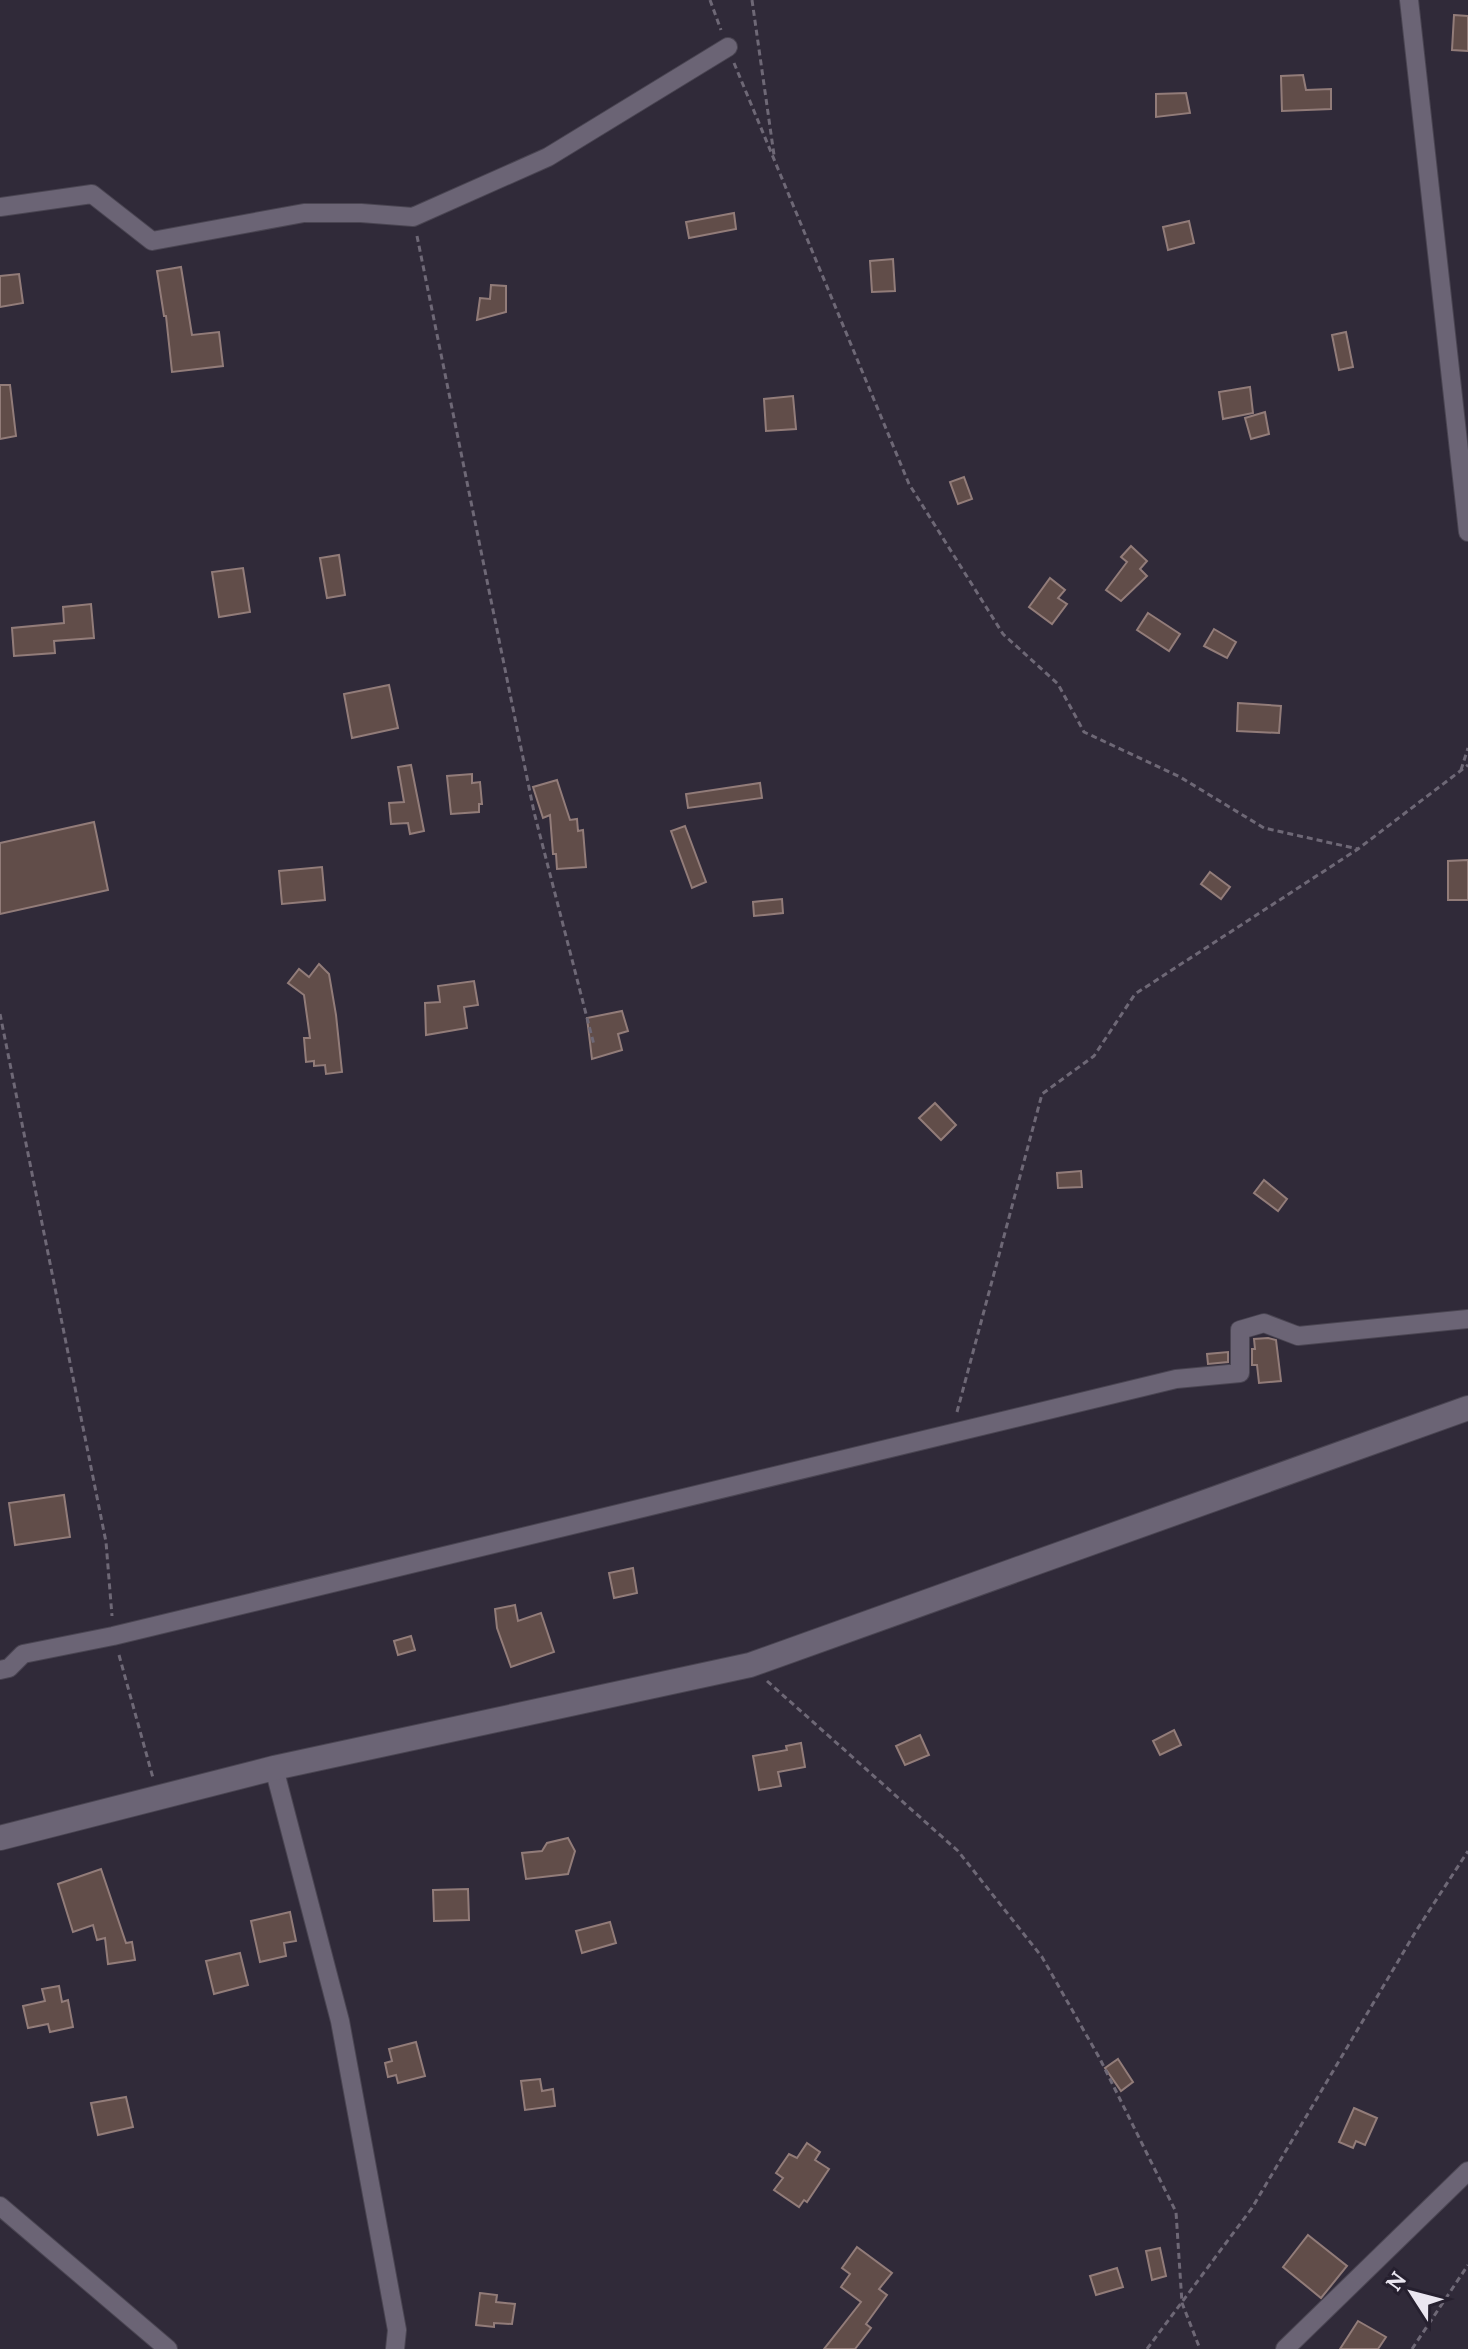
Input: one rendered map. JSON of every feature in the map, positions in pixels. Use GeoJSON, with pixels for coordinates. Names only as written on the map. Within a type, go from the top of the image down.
{"type":"FeatureCollection","features":[{"type":"Feature","properties":{"kind":"street"},"geometry":{"type":"LineString","coordinates":[[1409,0],[1468,532]]}},
{"type":"Feature","properties":{"kind":"street"},"geometry":{"type":"LineString","coordinates":[[0,207],[92,194],[152,241],[304,213],[413,217],[548,157],[728,47]]}},
{"type":"Feature","properties":{"kind":"street"},"geometry":{"type":"LineString","coordinates":[[0,1670],[9,1668],[23,1654],[113,1636],[1176,1379],[1240,1373],[1240,1330],[1264,1323],[1298,1336],[1468,1319]]}},
{"type":"Feature","properties":{"kind":"street"},"geometry":{"type":"LineString","coordinates":[[0,1838],[274,1768],[750,1665],[1468,1408]]}},
{"type":"Feature","properties":{"kind":"street"},"geometry":{"type":"LineString","coordinates":[[274,1768],[340,2021],[397,2330],[395,2349]]}},
{"type":"Feature","properties":{"kind":"street"},"geometry":{"type":"LineString","coordinates":[[1285,2349],[1468,2171]]}},
{"type":"Feature","properties":{"kind":"street"},"geometry":{"type":"LineString","coordinates":[[0,2206],[168,2349]]}},
{"type":"Feature","properties":{"kind":"street"},"geometry":{"type":"LineString","coordinates":[[384,2349],[397,2330]]}},
{"type":"Feature","properties":{"kind":"path"},"geometry":{"type":"LineString","coordinates":[[710,0],[909,484],[1003,634],[1058,684],[1084,732],[1180,777],[1264,828],[1358,849]]}},
{"type":"Feature","properties":{"kind":"path"},"geometry":{"type":"LineString","coordinates":[[752,0],[775,162]]}},
{"type":"Feature","properties":{"kind":"path"},"geometry":{"type":"LineString","coordinates":[[413,217],[534,812],[594,1045]]}},
{"type":"Feature","properties":{"kind":"path"},"geometry":{"type":"LineString","coordinates":[[1461,770],[1468,748]]}},
{"type":"Feature","properties":{"kind":"path"},"geometry":{"type":"LineString","coordinates":[[952,1434],[1042,1094],[1094,1056],[1135,994],[1358,849],[1468,765]]}},
{"type":"Feature","properties":{"kind":"path"},"geometry":{"type":"LineString","coordinates":[[0,1014],[106,1542],[113,1636],[158,1798]]}},
{"type":"Feature","properties":{"kind":"path"},"geometry":{"type":"LineString","coordinates":[[750,1665],[958,1851],[1042,1957],[1100,2059],[1176,2212],[1182,2303],[1200,2349]]}},
{"type":"Feature","properties":{"kind":"path"},"geometry":{"type":"LineString","coordinates":[[1147,2349],[1252,2208],[1416,1931],[1468,1851]]}},
{"type":"Feature","properties":{"kind":"path"},"geometry":{"type":"LineString","coordinates":[[1412,2349],[1468,2265]]}},
{"type":"Feature","properties":{"kind":"building"},"geometry":{"type":"Polygon","coordinates":[[[1454,15],[1468,16],[1468,51],[1452,50],[1454,15]]]}},
{"type":"Feature","properties":{"kind":"building"},"geometry":{"type":"Polygon","coordinates":[[[1303,75],[1306,90],[1331,89],[1331,109],[1282,111],[1281,76],[1303,75]]]}},
{"type":"Feature","properties":{"kind":"building"},"geometry":{"type":"Polygon","coordinates":[[[1186,93],[1190,113],[1156,117],[1156,94],[1186,93]]]}},
{"type":"Feature","properties":{"kind":"building"},"geometry":{"type":"Polygon","coordinates":[[[734,213],[736,229],[689,238],[686,222],[734,213]]]}},
{"type":"Feature","properties":{"kind":"building"},"geometry":{"type":"Polygon","coordinates":[[[1189,221],[1194,243],[1168,250],[1163,227],[1189,221]]]}},
{"type":"Feature","properties":{"kind":"building"},"geometry":{"type":"Polygon","coordinates":[[[893,259],[895,291],[872,292],[870,261],[893,259]]]}},
{"type":"Feature","properties":{"kind":"building"},"geometry":{"type":"Polygon","coordinates":[[[181,267],[192,335],[219,332],[223,366],[172,372],[157,271],[181,267]]]}},
{"type":"Feature","properties":{"kind":"building"},"geometry":{"type":"Polygon","coordinates":[[[19,274],[23,303],[0,307],[0,276],[19,274]]]}},
{"type":"Feature","properties":{"kind":"building"},"geometry":{"type":"Polygon","coordinates":[[[491,285],[506,286],[506,312],[477,320],[480,298],[490,299],[491,285]]]}},
{"type":"Feature","properties":{"kind":"building"},"geometry":{"type":"Polygon","coordinates":[[[1346,332],[1353,367],[1339,370],[1332,335],[1346,332]]]}},
{"type":"Feature","properties":{"kind":"building"},"geometry":{"type":"Polygon","coordinates":[[[0,385],[10,385],[16,436],[0,439],[0,385]]]}},
{"type":"Feature","properties":{"kind":"building"},"geometry":{"type":"Polygon","coordinates":[[[1250,387],[1253,413],[1223,419],[1219,392],[1250,387]]]}},
{"type":"Feature","properties":{"kind":"building"},"geometry":{"type":"Polygon","coordinates":[[[793,396],[796,429],[766,431],[764,399],[793,396]]]}},
{"type":"Feature","properties":{"kind":"building"},"geometry":{"type":"Polygon","coordinates":[[[1265,412],[1269,434],[1251,439],[1245,418],[1265,412]]]}},
{"type":"Feature","properties":{"kind":"building"},"geometry":{"type":"Polygon","coordinates":[[[964,477],[972,499],[958,504],[950,482],[964,477]]]}},
{"type":"Feature","properties":{"kind":"building"},"geometry":{"type":"Polygon","coordinates":[[[1131,546],[1147,561],[1140,569],[1147,576],[1121,601],[1106,590],[1127,562],[1121,557],[1131,546]]]}},
{"type":"Feature","properties":{"kind":"building"},"geometry":{"type":"Polygon","coordinates":[[[339,555],[345,595],[327,598],[320,558],[339,555]]]}},
{"type":"Feature","properties":{"kind":"building"},"geometry":{"type":"Polygon","coordinates":[[[243,568],[250,612],[219,617],[212,572],[243,568]]]}},
{"type":"Feature","properties":{"kind":"building"},"geometry":{"type":"Polygon","coordinates":[[[1050,578],[1065,590],[1058,598],[1067,604],[1052,624],[1029,607],[1050,578]]]}},
{"type":"Feature","properties":{"kind":"building"},"geometry":{"type":"Polygon","coordinates":[[[91,604],[94,638],[54,641],[55,653],[14,656],[12,628],[64,623],[63,607],[91,604]]]}},
{"type":"Feature","properties":{"kind":"building"},"geometry":{"type":"Polygon","coordinates":[[[1148,613],[1180,634],[1169,651],[1137,630],[1148,613]]]}},
{"type":"Feature","properties":{"kind":"building"},"geometry":{"type":"Polygon","coordinates":[[[1214,629],[1236,642],[1227,658],[1204,646],[1214,629]]]}},
{"type":"Feature","properties":{"kind":"building"},"geometry":{"type":"Polygon","coordinates":[[[389,685],[398,728],[352,738],[344,694],[389,685]]]}},
{"type":"Feature","properties":{"kind":"building"},"geometry":{"type":"Polygon","coordinates":[[[1238,703],[1281,706],[1279,733],[1237,731],[1238,703]]]}},
{"type":"Feature","properties":{"kind":"building"},"geometry":{"type":"Polygon","coordinates":[[[411,765],[424,831],[410,834],[408,823],[391,824],[389,803],[404,802],[398,767],[411,765]]]}},
{"type":"Feature","properties":{"kind":"building"},"geometry":{"type":"Polygon","coordinates":[[[472,774],[472,783],[480,782],[482,804],[479,804],[479,812],[451,814],[447,776],[472,774]]]}},
{"type":"Feature","properties":{"kind":"building"},"geometry":{"type":"Polygon","coordinates":[[[557,780],[570,820],[577,819],[578,831],[583,830],[586,867],[557,869],[550,815],[543,818],[533,787],[557,780]]]}},
{"type":"Feature","properties":{"kind":"building"},"geometry":{"type":"Polygon","coordinates":[[[760,783],[762,798],[688,808],[686,794],[760,783]]]}},
{"type":"Feature","properties":{"kind":"building"},"geometry":{"type":"Polygon","coordinates":[[[94,822],[108,890],[0,914],[0,843],[94,822]]]}},
{"type":"Feature","properties":{"kind":"building"},"geometry":{"type":"Polygon","coordinates":[[[685,826],[706,882],[692,888],[671,831],[685,826]]]}},
{"type":"Feature","properties":{"kind":"building"},"geometry":{"type":"Polygon","coordinates":[[[1468,860],[1468,900],[1448,900],[1448,861],[1468,860]]]}},
{"type":"Feature","properties":{"kind":"building"},"geometry":{"type":"Polygon","coordinates":[[[322,867],[325,900],[282,904],[279,871],[322,867]]]}},
{"type":"Feature","properties":{"kind":"building"},"geometry":{"type":"Polygon","coordinates":[[[1210,872],[1230,887],[1221,899],[1201,884],[1210,872]]]}},
{"type":"Feature","properties":{"kind":"building"},"geometry":{"type":"Polygon","coordinates":[[[782,899],[783,913],[754,916],[753,902],[782,899]]]}},
{"type":"Feature","properties":{"kind":"building"},"geometry":{"type":"Polygon","coordinates":[[[319,964],[329,974],[342,1072],[326,1074],[325,1065],[314,1066],[314,1061],[306,1062],[304,1038],[310,1038],[304,995],[288,983],[299,969],[309,977],[319,964]]]}},
{"type":"Feature","properties":{"kind":"building"},"geometry":{"type":"Polygon","coordinates":[[[474,981],[478,1005],[464,1007],[467,1028],[426,1035],[425,1003],[440,1002],[438,986],[474,981]]]}},
{"type":"Feature","properties":{"kind":"building"},"geometry":{"type":"Polygon","coordinates":[[[622,1011],[628,1031],[618,1034],[622,1050],[592,1059],[587,1018],[622,1011]]]}},
{"type":"Feature","properties":{"kind":"building"},"geometry":{"type":"Polygon","coordinates":[[[935,1103],[956,1125],[941,1140],[919,1118],[935,1103]]]}},
{"type":"Feature","properties":{"kind":"building"},"geometry":{"type":"Polygon","coordinates":[[[1081,1171],[1082,1187],[1058,1188],[1057,1173],[1081,1171]]]}},
{"type":"Feature","properties":{"kind":"building"},"geometry":{"type":"Polygon","coordinates":[[[1264,1180],[1287,1199],[1278,1211],[1254,1193],[1264,1180]]]}},
{"type":"Feature","properties":{"kind":"building"},"geometry":{"type":"Polygon","coordinates":[[[1254,1339],[1276,1340],[1281,1381],[1259,1383],[1257,1365],[1252,1365],[1254,1339]]]}},
{"type":"Feature","properties":{"kind":"building"},"geometry":{"type":"Polygon","coordinates":[[[1228,1352],[1228,1362],[1208,1364],[1207,1354],[1228,1352]]]}},
{"type":"Feature","properties":{"kind":"building"},"geometry":{"type":"Polygon","coordinates":[[[64,1495],[70,1537],[15,1545],[9,1503],[64,1495]]]}},
{"type":"Feature","properties":{"kind":"building"},"geometry":{"type":"Polygon","coordinates":[[[633,1568],[637,1593],[614,1598],[609,1573],[633,1568]]]}},
{"type":"Feature","properties":{"kind":"building"},"geometry":{"type":"Polygon","coordinates":[[[515,1605],[518,1621],[541,1613],[554,1652],[511,1667],[497,1628],[495,1609],[515,1605]]]}},
{"type":"Feature","properties":{"kind":"building"},"geometry":{"type":"Polygon","coordinates":[[[411,1636],[415,1650],[398,1655],[394,1641],[411,1636]]]}},
{"type":"Feature","properties":{"kind":"building"},"geometry":{"type":"Polygon","coordinates":[[[1174,1730],[1181,1745],[1160,1755],[1153,1741],[1174,1730]]]}},
{"type":"Feature","properties":{"kind":"building"},"geometry":{"type":"Polygon","coordinates":[[[920,1735],[929,1755],[905,1765],[896,1746],[920,1735]]]}},
{"type":"Feature","properties":{"kind":"building"},"geometry":{"type":"Polygon","coordinates":[[[801,1743],[805,1767],[778,1772],[781,1786],[759,1790],[753,1756],[787,1750],[786,1746],[801,1743]]]}},
{"type":"Feature","properties":{"kind":"building"},"geometry":{"type":"Polygon","coordinates":[[[568,1838],[575,1851],[568,1874],[526,1879],[522,1853],[542,1851],[547,1843],[568,1838]]]}},
{"type":"Feature","properties":{"kind":"building"},"geometry":{"type":"Polygon","coordinates":[[[101,1869],[126,1943],[132,1942],[135,1960],[108,1964],[105,1938],[97,1940],[93,1925],[73,1932],[58,1884],[101,1869]]]}},
{"type":"Feature","properties":{"kind":"building"},"geometry":{"type":"Polygon","coordinates":[[[468,1889],[469,1920],[434,1921],[433,1890],[468,1889]]]}},
{"type":"Feature","properties":{"kind":"building"},"geometry":{"type":"Polygon","coordinates":[[[290,1912],[296,1941],[284,1943],[286,1956],[260,1962],[251,1921],[290,1912]]]}},
{"type":"Feature","properties":{"kind":"building"},"geometry":{"type":"Polygon","coordinates":[[[610,1922],[616,1943],[582,1953],[576,1931],[610,1922]]]}},
{"type":"Feature","properties":{"kind":"building"},"geometry":{"type":"Polygon","coordinates":[[[240,1953],[248,1985],[214,1994],[206,1961],[240,1953]]]}},
{"type":"Feature","properties":{"kind":"building"},"geometry":{"type":"Polygon","coordinates":[[[59,1986],[62,2002],[68,2000],[73,2027],[50,2032],[48,2024],[28,2028],[23,2006],[45,2001],[42,1989],[59,1986]]]}},
{"type":"Feature","properties":{"kind":"building"},"geometry":{"type":"Polygon","coordinates":[[[416,2042],[425,2076],[398,2083],[396,2075],[388,2077],[385,2063],[392,2061],[389,2049],[416,2042]]]}},
{"type":"Feature","properties":{"kind":"building"},"geometry":{"type":"Polygon","coordinates":[[[1118,2059],[1133,2082],[1121,2091],[1105,2068],[1118,2059]]]}},
{"type":"Feature","properties":{"kind":"building"},"geometry":{"type":"Polygon","coordinates":[[[540,2079],[542,2091],[553,2089],[555,2106],[525,2110],[521,2081],[540,2079]]]}},
{"type":"Feature","properties":{"kind":"building"},"geometry":{"type":"Polygon","coordinates":[[[126,2097],[133,2127],[98,2135],[91,2103],[126,2097]]]}},
{"type":"Feature","properties":{"kind":"building"},"geometry":{"type":"Polygon","coordinates":[[[1354,2108],[1377,2118],[1365,2145],[1356,2141],[1353,2148],[1339,2142],[1354,2108]]]}},
{"type":"Feature","properties":{"kind":"building"},"geometry":{"type":"Polygon","coordinates":[[[807,2143],[820,2152],[815,2160],[829,2169],[807,2202],[804,2200],[799,2207],[774,2190],[783,2178],[776,2173],[789,2154],[797,2158],[807,2143]]]}},
{"type":"Feature","properties":{"kind":"building"},"geometry":{"type":"Polygon","coordinates":[[[1308,2235],[1347,2266],[1321,2298],[1283,2267],[1308,2235]]]}},
{"type":"Feature","properties":{"kind":"building"},"geometry":{"type":"Polygon","coordinates":[[[857,2247],[892,2273],[879,2289],[887,2295],[866,2324],[871,2328],[855,2349],[824,2349],[861,2302],[841,2287],[850,2274],[842,2268],[857,2247]]]}},
{"type":"Feature","properties":{"kind":"building"},"geometry":{"type":"Polygon","coordinates":[[[1160,2248],[1166,2276],[1152,2280],[1146,2251],[1160,2248]]]}},
{"type":"Feature","properties":{"kind":"building"},"geometry":{"type":"Polygon","coordinates":[[[1117,2268],[1123,2287],[1096,2295],[1090,2276],[1117,2268]]]}},
{"type":"Feature","properties":{"kind":"building"},"geometry":{"type":"Polygon","coordinates":[[[480,2293],[497,2295],[496,2302],[515,2304],[512,2324],[494,2323],[494,2327],[476,2325],[480,2293]]]}},
{"type":"Feature","properties":{"kind":"building"},"geometry":{"type":"Polygon","coordinates":[[[1358,2321],[1386,2337],[1378,2349],[1340,2349],[1358,2321]]]}}]}
